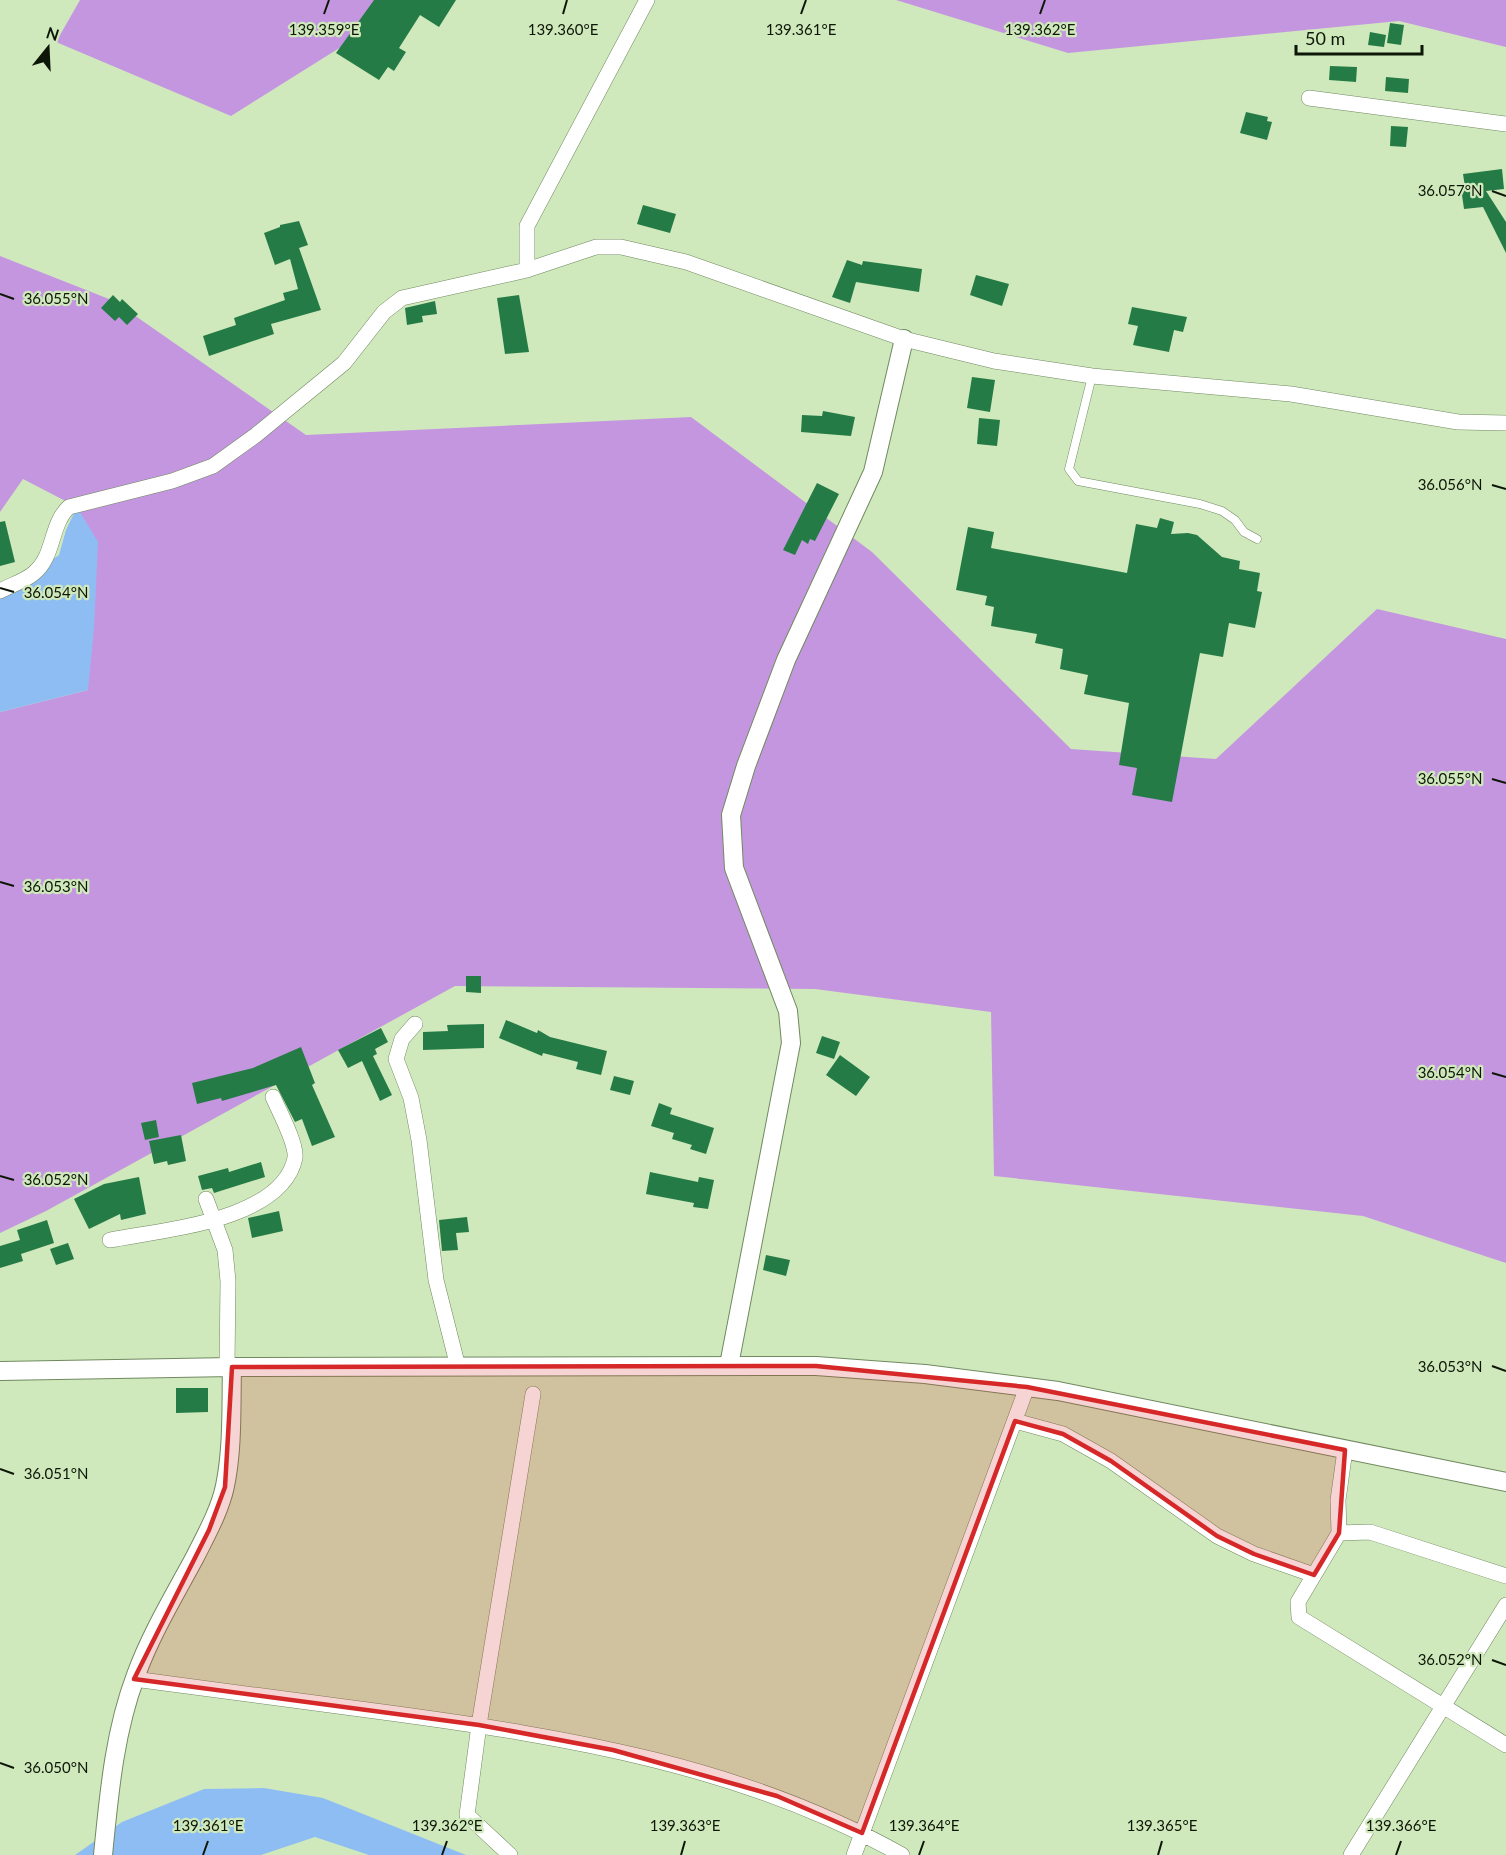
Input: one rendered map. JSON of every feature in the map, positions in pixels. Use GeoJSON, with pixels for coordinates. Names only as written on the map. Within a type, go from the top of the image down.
{"type":"FeatureCollection","features":[{"type":"Feature","properties":{"kind":"street"},"geometry":{"type":"LineString","coordinates":[[527,270],[527,226],[646,0]]}},
{"type":"Feature","properties":{"kind":"street"},"geometry":{"type":"LineString","coordinates":[[1309,98],[1506,124]]}},
{"type":"Feature","properties":{"kind":"street"},"geometry":{"type":"LineString","coordinates":[[0,591],[34,573],[48,556],[60,515],[69,507],[172,481],[213,466],[256,435],[344,363],[384,312],[402,298],[527,270],[596,247],[621,247],[686,262],[904,339],[994,361],[1092,376],[1292,394],[1458,422],[1506,423]]}},
{"type":"Feature","properties":{"kind":"street"},"geometry":{"type":"LineString","coordinates":[[729,1365],[791,1043],[788,1011],[734,868],[731,815],[746,766],[786,660],[873,472],[904,339]]}},
{"type":"Feature","properties":{"kind":"street"},"geometry":{"type":"LineString","coordinates":[[415,1024],[402,1039],[396,1059],[411,1098],[419,1140],[436,1280],[458,1366]]}},
{"type":"Feature","properties":{"kind":"street"},"geometry":{"type":"LineString","coordinates":[[110,1240],[214,1220],[252,1207],[271,1194],[295,1158],[294,1148],[273,1097]]}},
{"type":"Feature","properties":{"kind":"street"},"geometry":{"type":"LineString","coordinates":[[103,1855],[120,1731],[134,1679],[146,1650],[209,1530],[225,1487],[231,1437],[228,1281],[225,1250],[206,1199]]}},
{"type":"Feature","properties":{"kind":"street"},"geometry":{"type":"LineString","coordinates":[[0,1371],[229,1367],[729,1365],[816,1366],[925,1374],[1058,1391],[1506,1482]]}},
{"type":"Feature","properties":{"kind":"street"},"geometry":{"type":"LineString","coordinates":[[854,1855],[1028,1387]]}},
{"type":"Feature","properties":{"kind":"street"},"geometry":{"type":"LineString","coordinates":[[510,1855],[467,1815],[479,1725],[533,1394]]}},
{"type":"Feature","properties":{"kind":"street"},"geometry":{"type":"LineString","coordinates":[[1015,1422],[1063,1434],[1111,1461],[1217,1536],[1254,1554],[1314,1575]]}},
{"type":"Feature","properties":{"kind":"street"},"geometry":{"type":"LineString","coordinates":[[1345,1450],[1338,1500],[1339,1533],[1298,1602],[1299,1617],[1506,1745]]}},
{"type":"Feature","properties":{"kind":"street"},"geometry":{"type":"LineString","coordinates":[[1339,1533],[1370,1532],[1506,1576]]}},
{"type":"Feature","properties":{"kind":"street"},"geometry":{"type":"LineString","coordinates":[[1351,1855],[1506,1605]]}},
{"type":"Feature","properties":{"kind":"street"},"geometry":{"type":"LineString","coordinates":[[134,1679],[479,1725],[614,1749],[699,1770],[777,1796],[862,1833],[902,1855]]}},
{"type":"Feature","properties":{"kind":"lane"},"geometry":{"type":"LineString","coordinates":[[1092,376],[1069,469],[1078,482],[1200,504],[1222,511],[1235,520],[1244,532],[1257,539]]}},
{"type":"Feature","properties":{"kind":"highlighted area"},"geometry":{"type":"Polygon","coordinates":[[[816,1366],[1027,1387],[1345,1450],[1339,1533],[1314,1575],[1254,1554],[1217,1536],[1111,1461],[1063,1434],[1015,1421],[862,1833],[777,1796],[613,1750],[479,1725],[134,1679],[209,1530],[225,1487],[232,1367],[816,1366]]]}},
{"type":"Feature","properties":{"kind":"shaded area"},"geometry":{"type":"Polygon","coordinates":[[[80,0],[416,0],[231,116],[56,42],[80,0]]]}},
{"type":"Feature","properties":{"kind":"shaded area"},"geometry":{"type":"Polygon","coordinates":[[[896,0],[1506,0],[1506,47],[1399,21],[1068,53],[896,0]]]}},
{"type":"Feature","properties":{"kind":"shaded area"},"geometry":{"type":"Polygon","coordinates":[[[0,256],[114,301],[306,435],[691,417],[872,552],[1071,749],[1216,759],[1377,609],[1506,639],[1506,1263],[1363,1216],[994,1176],[991,1012],[815,989],[455,986],[46,1211],[0,1233],[0,712],[88,690],[77,507],[23,479],[0,512],[0,256]]]}},
{"type":"Feature","properties":{"kind":"water"},"geometry":{"type":"Polygon","coordinates":[[[77,507],[98,542],[94,628],[88,690],[0,712],[0,596],[59,555],[66,530],[77,507]]]}},
{"type":"Feature","properties":{"kind":"water"},"geometry":{"type":"Polygon","coordinates":[[[264,1788],[323,1798],[466,1855],[369,1855],[315,1837],[261,1855],[75,1855],[122,1822],[204,1789],[264,1788]]]}},
{"type":"Feature","properties":{"kind":"building"},"geometry":{"type":"Polygon","coordinates":[[[374,0],[456,0],[439,27],[420,15],[399,48],[406,52],[394,71],[388,67],[379,80],[336,53],[374,0]]]}},
{"type":"Feature","properties":{"kind":"building"},"geometry":{"type":"Polygon","coordinates":[[[1390,23],[1404,25],[1401,45],[1387,43],[1390,23]]]}},
{"type":"Feature","properties":{"kind":"building"},"geometry":{"type":"Polygon","coordinates":[[[1370,32],[1386,35],[1384,47],[1368,45],[1370,32]]]}},
{"type":"Feature","properties":{"kind":"building"},"geometry":{"type":"Polygon","coordinates":[[[1330,66],[1357,67],[1356,82],[1329,80],[1330,66]]]}},
{"type":"Feature","properties":{"kind":"building"},"geometry":{"type":"Polygon","coordinates":[[[1386,77],[1409,79],[1408,93],[1385,91],[1386,77]]]}},
{"type":"Feature","properties":{"kind":"building"},"geometry":{"type":"Polygon","coordinates":[[[1246,112],[1268,117],[1267,121],[1272,122],[1267,140],[1240,133],[1246,112]]]}},
{"type":"Feature","properties":{"kind":"building"},"geometry":{"type":"Polygon","coordinates":[[[1391,126],[1408,127],[1406,147],[1390,146],[1391,126]]]}},
{"type":"Feature","properties":{"kind":"building"},"geometry":{"type":"Polygon","coordinates":[[[1502,169],[1504,189],[1486,191],[1506,222],[1506,253],[1483,207],[1464,209],[1461,188],[1465,187],[1463,174],[1502,169]]]}},
{"type":"Feature","properties":{"kind":"building"},"geometry":{"type":"Polygon","coordinates":[[[643,205],[676,214],[670,233],[637,224],[643,205]]]}},
{"type":"Feature","properties":{"kind":"building"},"geometry":{"type":"Polygon","coordinates":[[[299,221],[308,245],[299,248],[321,310],[271,324],[274,334],[209,356],[203,336],[236,325],[234,318],[285,300],[283,293],[298,289],[290,259],[275,265],[264,233],[280,225],[299,221]]]}},
{"type":"Feature","properties":{"kind":"building"},"geometry":{"type":"Polygon","coordinates":[[[847,260],[862,265],[863,261],[922,269],[919,292],[856,282],[850,303],[832,297],[847,260]]]}},
{"type":"Feature","properties":{"kind":"building"},"geometry":{"type":"Polygon","coordinates":[[[976,275],[1009,284],[1002,306],[970,295],[976,275]]]}},
{"type":"Feature","properties":{"kind":"building"},"geometry":{"type":"Polygon","coordinates":[[[113,295],[120,302],[122,299],[138,314],[127,325],[119,317],[115,321],[101,308],[113,295]]]}},
{"type":"Feature","properties":{"kind":"building"},"geometry":{"type":"Polygon","coordinates":[[[519,295],[529,352],[505,354],[497,298],[519,295]]]}},
{"type":"Feature","properties":{"kind":"building"},"geometry":{"type":"Polygon","coordinates":[[[435,301],[437,314],[422,316],[423,322],[407,325],[405,308],[435,301]]]}},
{"type":"Feature","properties":{"kind":"building"},"geometry":{"type":"Polygon","coordinates":[[[1132,307],[1187,317],[1183,332],[1174,330],[1169,352],[1133,345],[1138,326],[1128,324],[1132,307]]]}},
{"type":"Feature","properties":{"kind":"building"},"geometry":{"type":"Polygon","coordinates":[[[972,377],[995,380],[990,412],[967,408],[972,377]]]}},
{"type":"Feature","properties":{"kind":"building"},"geometry":{"type":"Polygon","coordinates":[[[823,411],[855,417],[851,436],[801,432],[802,415],[822,416],[823,411]]]}},
{"type":"Feature","properties":{"kind":"building"},"geometry":{"type":"Polygon","coordinates":[[[979,418],[1000,420],[997,446],[977,444],[979,418]]]}},
{"type":"Feature","properties":{"kind":"building"},"geometry":{"type":"Polygon","coordinates":[[[817,483],[839,494],[815,541],[810,539],[808,544],[802,540],[795,555],[783,550],[817,483]]]}},
{"type":"Feature","properties":{"kind":"building"},"geometry":{"type":"Polygon","coordinates":[[[1160,518],[1174,522],[1171,534],[1197,535],[1222,557],[1240,561],[1239,569],[1260,573],[1257,591],[1262,592],[1255,628],[1229,623],[1223,657],[1200,653],[1172,802],[1132,795],[1137,768],[1119,765],[1129,703],[1084,694],[1088,675],[1060,669],[1063,649],[1035,643],[1037,634],[991,626],[994,607],[985,605],[987,596],[956,590],[968,527],[994,532],[991,548],[1127,573],[1136,524],[1157,528],[1160,518]]]}},
{"type":"Feature","properties":{"kind":"building"},"geometry":{"type":"Polygon","coordinates":[[[5,521],[15,562],[0,566],[0,522],[5,521]]]}},
{"type":"Feature","properties":{"kind":"building"},"geometry":{"type":"Polygon","coordinates":[[[466,976],[481,976],[481,993],[466,992],[466,976]]]}},
{"type":"Feature","properties":{"kind":"building"},"geometry":{"type":"Polygon","coordinates":[[[506,1020],[537,1033],[538,1030],[550,1037],[607,1051],[601,1075],[576,1069],[578,1062],[543,1053],[542,1056],[499,1038],[506,1020]]]}},
{"type":"Feature","properties":{"kind":"building"},"geometry":{"type":"Polygon","coordinates":[[[484,1024],[484,1048],[423,1050],[423,1032],[448,1031],[447,1025],[484,1024]]]}},
{"type":"Feature","properties":{"kind":"building"},"geometry":{"type":"Polygon","coordinates":[[[381,1028],[388,1042],[375,1049],[377,1054],[373,1056],[392,1095],[380,1101],[362,1061],[348,1068],[338,1050],[381,1028]]]}},
{"type":"Feature","properties":{"kind":"building"},"geometry":{"type":"Polygon","coordinates":[[[822,1036],[840,1042],[834,1059],[816,1053],[822,1036]]]}},
{"type":"Feature","properties":{"kind":"building"},"geometry":{"type":"Polygon","coordinates":[[[301,1047],[315,1083],[312,1085],[335,1137],[312,1146],[302,1119],[295,1122],[276,1085],[222,1101],[221,1098],[197,1104],[192,1083],[253,1068],[301,1047]]]}},
{"type":"Feature","properties":{"kind":"building"},"geometry":{"type":"Polygon","coordinates":[[[840,1055],[870,1077],[856,1096],[826,1075],[840,1055]]]}},
{"type":"Feature","properties":{"kind":"building"},"geometry":{"type":"Polygon","coordinates":[[[614,1076],[634,1081],[630,1095],[610,1090],[614,1076]]]}},
{"type":"Feature","properties":{"kind":"building"},"geometry":{"type":"Polygon","coordinates":[[[659,1103],[672,1108],[670,1114],[714,1128],[706,1154],[690,1149],[692,1145],[672,1139],[674,1133],[651,1126],[659,1103]]]}},
{"type":"Feature","properties":{"kind":"building"},"geometry":{"type":"Polygon","coordinates":[[[156,1120],[159,1137],[145,1140],[141,1123],[156,1120]]]}},
{"type":"Feature","properties":{"kind":"building"},"geometry":{"type":"Polygon","coordinates":[[[181,1135],[186,1161],[168,1165],[167,1161],[154,1164],[149,1141],[181,1135]]]}},
{"type":"Feature","properties":{"kind":"building"},"geometry":{"type":"Polygon","coordinates":[[[261,1162],[265,1177],[214,1193],[212,1188],[202,1190],[198,1176],[228,1168],[229,1172],[261,1162]]]}},
{"type":"Feature","properties":{"kind":"building"},"geometry":{"type":"Polygon","coordinates":[[[650,1172],[698,1182],[699,1177],[714,1180],[708,1209],[693,1207],[694,1203],[646,1194],[650,1172]]]}},
{"type":"Feature","properties":{"kind":"building"},"geometry":{"type":"Polygon","coordinates":[[[139,1177],[146,1214],[121,1220],[120,1214],[89,1229],[74,1199],[104,1184],[139,1177]]]}},
{"type":"Feature","properties":{"kind":"building"},"geometry":{"type":"Polygon","coordinates":[[[279,1211],[283,1231],[252,1238],[248,1218],[279,1211]]]}},
{"type":"Feature","properties":{"kind":"building"},"geometry":{"type":"Polygon","coordinates":[[[467,1217],[469,1232],[456,1233],[458,1250],[442,1251],[439,1220],[467,1217]]]}},
{"type":"Feature","properties":{"kind":"building"},"geometry":{"type":"Polygon","coordinates":[[[47,1220],[54,1243],[21,1254],[23,1261],[0,1268],[0,1246],[20,1240],[17,1230],[47,1220]]]}},
{"type":"Feature","properties":{"kind":"building"},"geometry":{"type":"Polygon","coordinates":[[[68,1243],[74,1259],[56,1265],[50,1249],[68,1243]]]}},
{"type":"Feature","properties":{"kind":"building"},"geometry":{"type":"Polygon","coordinates":[[[766,1255],[790,1260],[786,1276],[763,1270],[766,1255]]]}},
{"type":"Feature","properties":{"kind":"building"},"geometry":{"type":"Polygon","coordinates":[[[176,1388],[208,1388],[208,1412],[176,1413],[176,1388]]]}}]}
